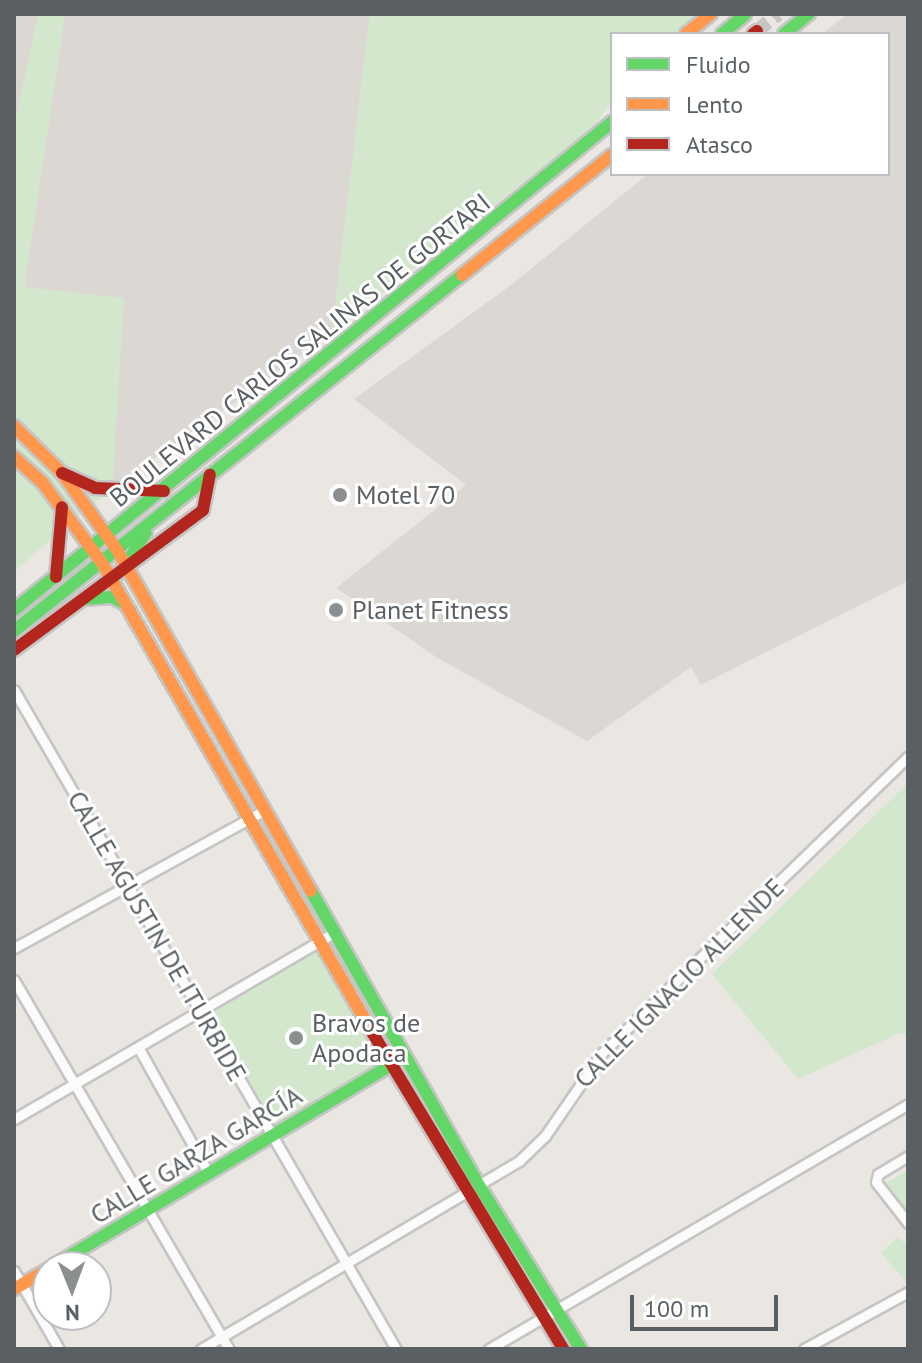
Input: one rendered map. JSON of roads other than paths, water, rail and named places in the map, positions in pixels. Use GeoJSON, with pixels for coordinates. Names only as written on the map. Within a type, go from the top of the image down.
{"type":"FeatureCollection","features":[{"type":"Feature","properties":{"kind":"street"},"geometry":{"type":"LineString","coordinates":[[688,32],[711,14]]}},
{"type":"Feature","properties":{"kind":"street"},"geometry":{"type":"LineString","coordinates":[[786,32],[809,14]]}},
{"type":"Feature","properties":{"kind":"street"},"geometry":{"type":"LineString","coordinates":[[724,32],[745,15]]}},
{"type":"Feature","properties":{"kind":"street","name":"BOULEVARD CARLOS SALINAS DE GORTARI"},"geometry":{"type":"LineString","coordinates":[[14,610],[108,537],[610,124]]}},
{"type":"Feature","properties":{"kind":"street","name":"BOULEVARD CARLOS SALINAS DE GORTARI"},"geometry":{"type":"LineString","coordinates":[[14,631],[610,157]]}},
{"type":"Feature","properties":{"kind":"street"},"geometry":{"type":"LineString","coordinates":[[14,426],[62,473],[117,550],[406,1057],[474,1190],[563,1349]]}},
{"type":"Feature","properties":{"kind":"street"},"geometry":{"type":"LineString","coordinates":[[14,457],[62,507],[102,563],[246,818],[391,1065],[557,1308],[581,1349]]}},
{"type":"Feature","properties":{"kind":"street"},"geometry":{"type":"LineString","coordinates":[[62,473],[95,488],[164,491]]}},
{"type":"Feature","properties":{"kind":"street"},"geometry":{"type":"LineString","coordinates":[[14,650],[203,510],[210,475]]}},
{"type":"Feature","properties":{"kind":"street"},"geometry":{"type":"LineString","coordinates":[[56,577],[62,507]]}},
{"type":"Feature","properties":{"kind":"street"},"geometry":{"type":"LineString","coordinates":[[125,566],[166,510]]}},
{"type":"Feature","properties":{"kind":"street"},"geometry":{"type":"LineString","coordinates":[[78,601],[97,595],[127,605]]}},
{"type":"Feature","properties":{"kind":"street","name":"CALLE AGUSTIN DE ITURBIDE"},"geometry":{"type":"LineString","coordinates":[[14,690],[396,1349]]}},
{"type":"Feature","properties":{"kind":"street","name":"CALLE IGNACIO ALLENDE"},"geometry":{"type":"LineString","coordinates":[[201,1349],[474,1190],[536,1146],[602,1053],[908,756]]}},
{"type":"Feature","properties":{"kind":"street"},"geometry":{"type":"LineString","coordinates":[[14,948],[126,883],[265,810]]}},
{"type":"Feature","properties":{"kind":"street"},"geometry":{"type":"LineString","coordinates":[[14,1119],[138,1047],[198,1008],[335,932]]}},
{"type":"Feature","properties":{"kind":"street"},"geometry":{"type":"LineString","coordinates":[[14,980],[229,1349]]}},
{"type":"Feature","properties":{"kind":"street"},"geometry":{"type":"LineString","coordinates":[[138,1047],[208,1172]]}},
{"type":"Feature","properties":{"kind":"street","name":"CALLE GARZA GARCÍA"},"geometry":{"type":"LineString","coordinates":[[79,1251],[271,1132],[406,1057]]}},
{"type":"Feature","properties":{"kind":"street"},"geometry":{"type":"LineString","coordinates":[[489,1349],[908,1104]]}},
{"type":"Feature","properties":{"kind":"street"},"geometry":{"type":"LineString","coordinates":[[908,1156],[878,1174],[876,1182],[908,1223]]}},
{"type":"Feature","properties":{"kind":"street"},"geometry":{"type":"LineString","coordinates":[[14,1271],[18,1287],[59,1349]]}},
{"type":"Feature","properties":{"kind":"street"},"geometry":{"type":"LineString","coordinates":[[804,1349],[908,1292]]}},
{"type":"Feature","properties":{"kind":"tunnel"},"geometry":{"type":"LineString","coordinates":[[757,31],[778,14]]}},
{"type":"Feature","properties":{"kind":"place","name":"Motel 70"},"geometry":{"type":"Point","coordinates":[340,495]}},
{"type":"Feature","properties":{"kind":"place","name":"Planet Fitness"},"geometry":{"type":"Point","coordinates":[336,610]}},
{"type":"Feature","properties":{"kind":"place","name":"Bravos de Apodaca"},"geometry":{"type":"Point","coordinates":[296,1038]}}]}
